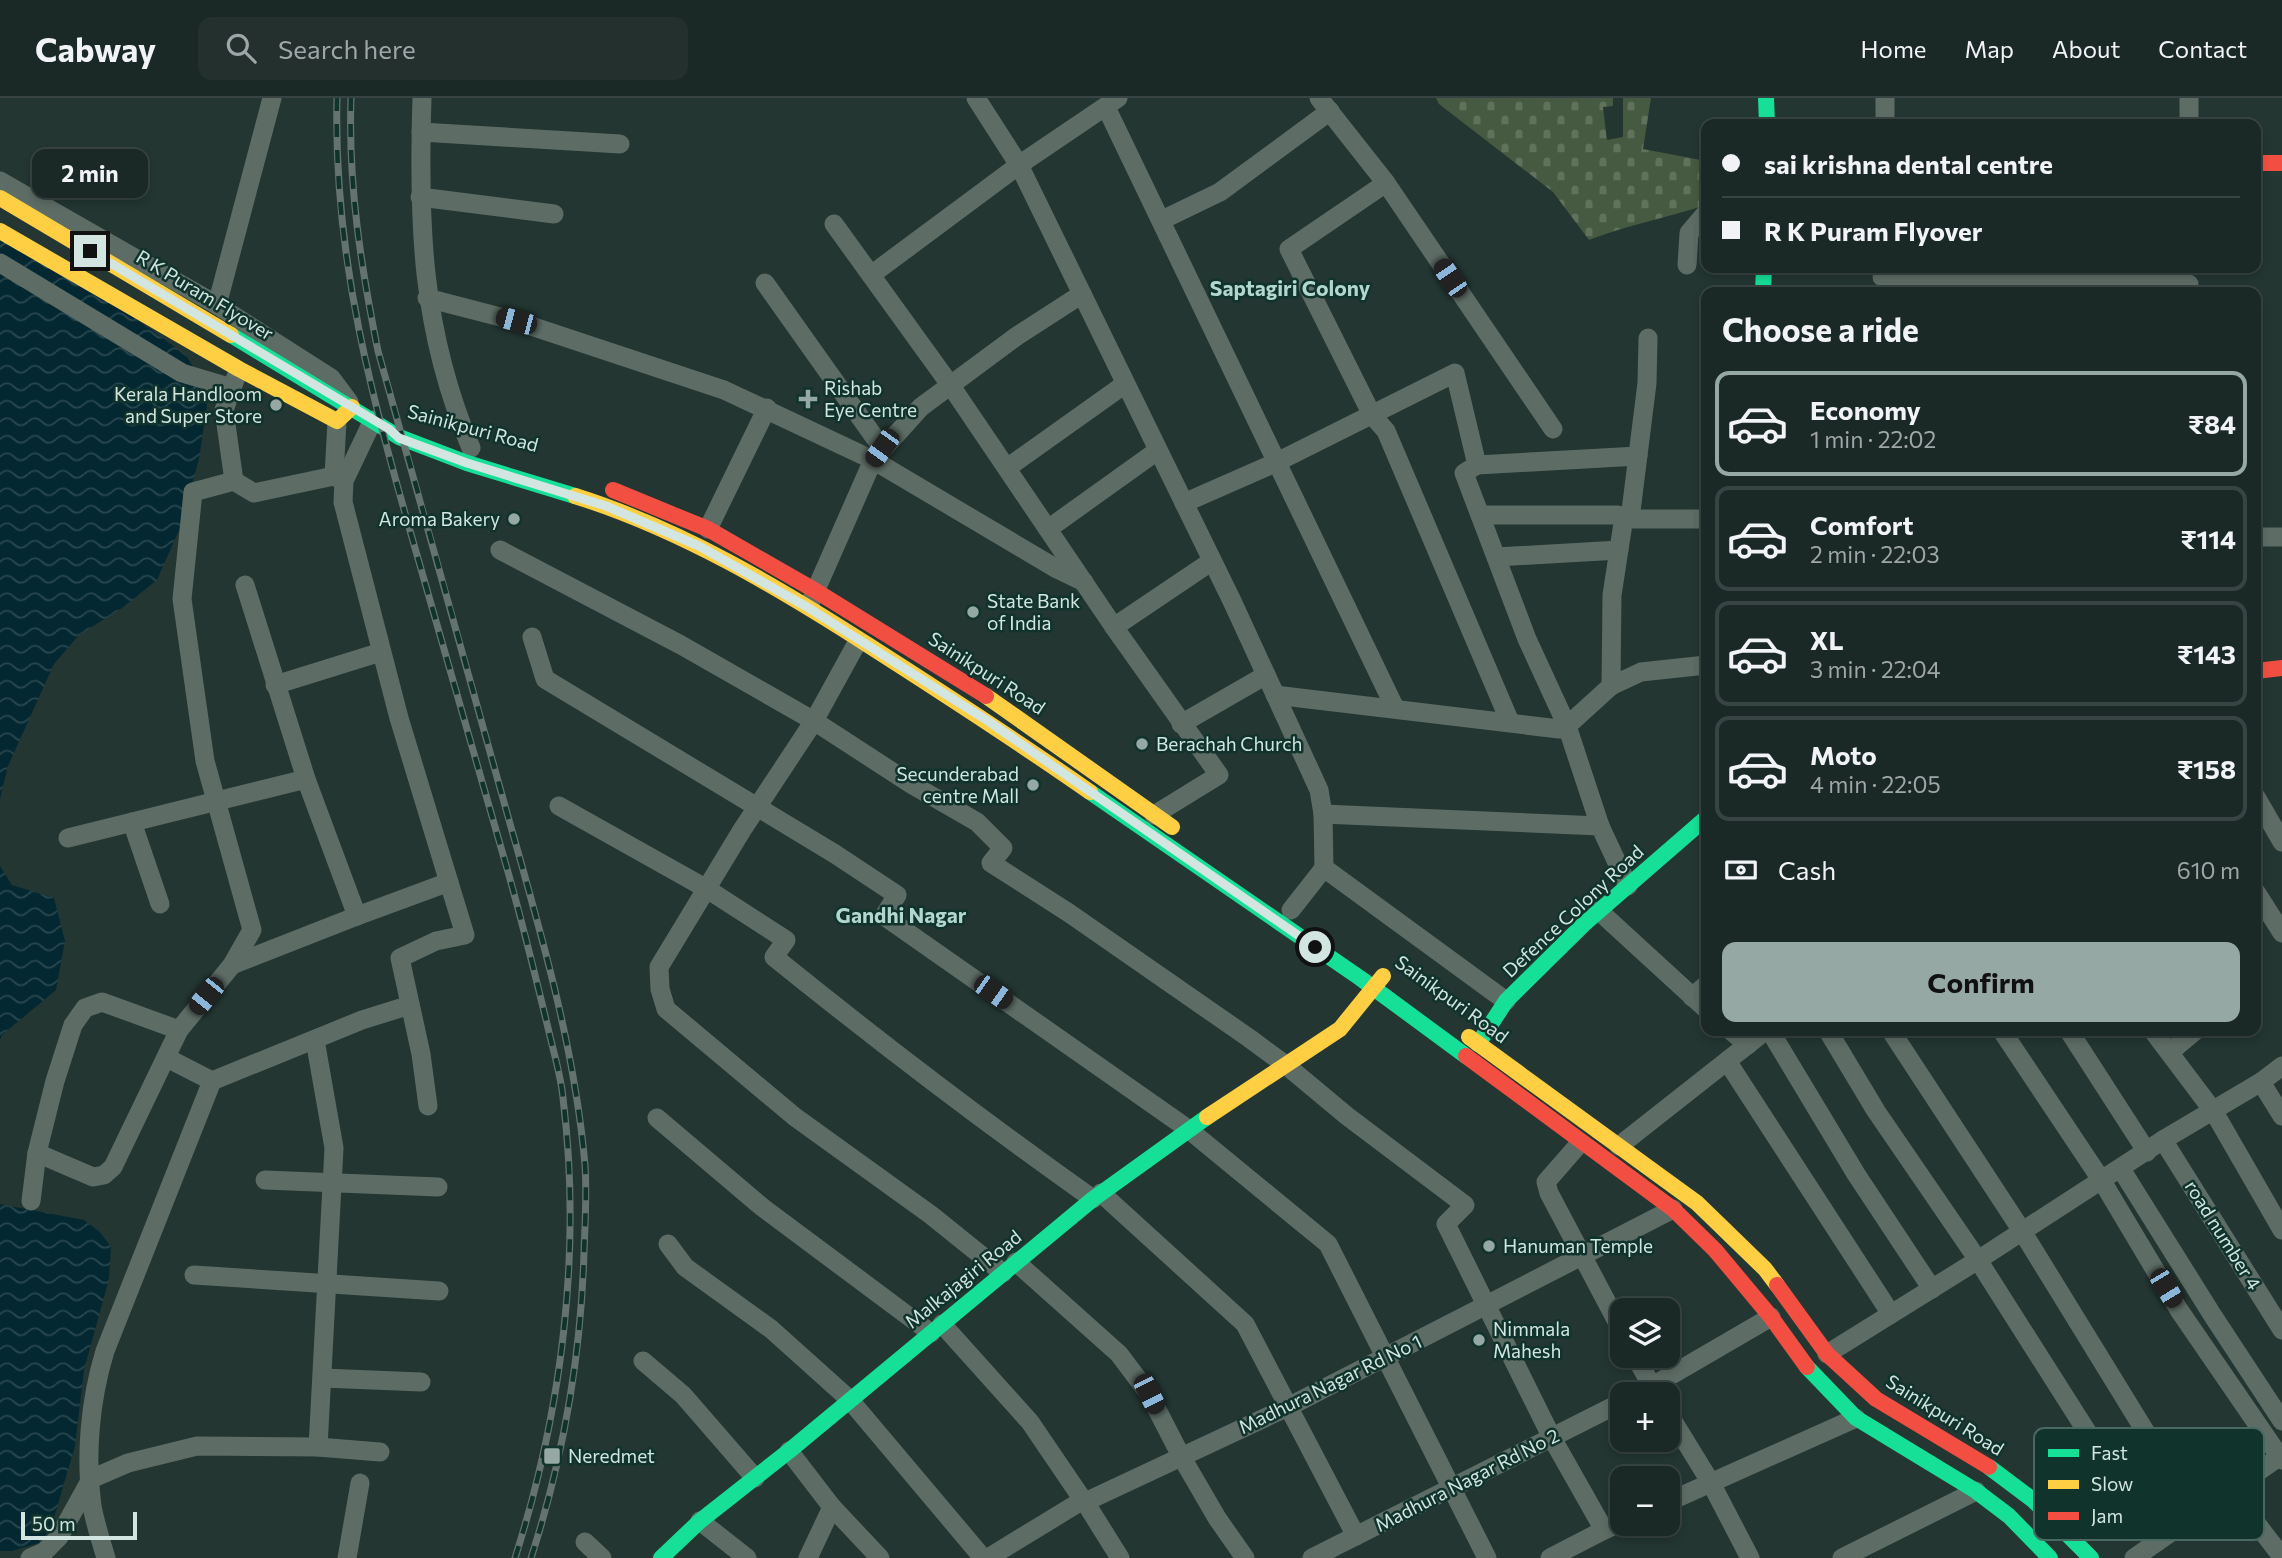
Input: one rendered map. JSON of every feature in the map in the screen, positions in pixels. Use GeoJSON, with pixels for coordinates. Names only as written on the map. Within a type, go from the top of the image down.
{"type":"FeatureCollection","features":[{"type":"Feature","properties":{"kind":"main road"},"geometry":{"type":"LineString","coordinates":[[1766,98],[1767,119]]}},
{"type":"Feature","properties":{"kind":"main road"},"geometry":{"type":"LineString","coordinates":[[2261,163],[2282,163]]}},
{"type":"Feature","properties":{"kind":"main road","name":"R K Puram Flyover"},"geometry":{"type":"LineString","coordinates":[[0,198],[381,424]]}},
{"type":"Feature","properties":{"kind":"main road"},"geometry":{"type":"LineString","coordinates":[[0,231],[239,369],[337,421],[352,407]]}},
{"type":"Feature","properties":{"kind":"main road","name":"Sainikpuri Road"},"geometry":{"type":"LineString","coordinates":[[381,424],[477,450]]}},
{"type":"Feature","properties":{"kind":"main road","name":"Sainikpuri Road"},"geometry":{"type":"LineString","coordinates":[[381,424],[399,438],[467,463],[540,484],[618,511],[812,599],[1007,709],[1188,838]]}},
{"type":"Feature","properties":{"kind":"main road","name":"Sainikpuri Road"},"geometry":{"type":"LineString","coordinates":[[600,485],[708,529],[812,599],[858,641],[988,721],[1364,982],[1673,1209],[1715,1250],[1772,1317],[1807,1368],[1856,1419],[1976,1491],[2009,1516],[2050,1558]]}},
{"type":"Feature","properties":{"kind":"main road"},"geometry":{"type":"LineString","coordinates":[[2261,670],[2282,668]]}},
{"type":"Feature","properties":{"kind":"main road","name":"Defence Colony Road"},"geometry":{"type":"LineString","coordinates":[[1478,1044],[1506,1001],[1599,911],[1701,822]]}},
{"type":"Feature","properties":{"kind":"main road","name":"Sainikpuri Road"},"geometry":{"type":"LineString","coordinates":[[1335,942],[1364,982],[1415,998]]}},
{"type":"Feature","properties":{"kind":"main road","name":"Malkajagiri Road"},"geometry":{"type":"LineString","coordinates":[[672,1554],[700,1521],[789,1451],[1097,1196],[1188,1129],[1340,1029],[1364,982]]}},
{"type":"Feature","properties":{"kind":"main road","name":"Malkajagiri Road"},"geometry":{"type":"LineString","coordinates":[[1306,1052],[1319,1029],[1364,982]]}},
{"type":"Feature","properties":{"kind":"main road","name":"Sainikpuri Road"},"geometry":{"type":"LineString","coordinates":[[1457,1029],[1697,1203],[1765,1269],[1827,1354],[1876,1399],[1969,1455],[2034,1501]]}},
{"type":"Feature","properties":{"kind":"main road"},"geometry":{"type":"LineString","coordinates":[[1933,1464],[1946,1442]]}},
{"type":"Feature","properties":{"kind":"main road"},"geometry":{"type":"LineString","coordinates":[[1956,1479],[1969,1455]]}},
{"type":"Feature","properties":{"kind":"main road","name":"Sainikpuri Road"},"geometry":{"type":"LineString","coordinates":[[2073,1540],[2091,1558]]}},
{"type":"Feature","properties":{"kind":"street"},"geometry":{"type":"LineString","coordinates":[[217,305],[272,98]]}},
{"type":"Feature","properties":{"kind":"street"},"geometry":{"type":"LineString","coordinates":[[422,98],[420,197],[428,298],[450,394],[477,450]]}},
{"type":"Feature","properties":{"kind":"street"},"geometry":{"type":"LineString","coordinates":[[976,98],[1019,165],[1212,561],[1319,790],[1323,814],[1324,868],[1291,910]]}},
{"type":"Feature","properties":{"kind":"street"},"geometry":{"type":"LineString","coordinates":[[1885,98],[1885,119]]}},
{"type":"Feature","properties":{"kind":"street"},"geometry":{"type":"LineString","coordinates":[[2189,98],[2189,119]]}},
{"type":"Feature","properties":{"kind":"street"},"geometry":{"type":"LineString","coordinates":[[871,275],[1019,165],[1112,103],[1162,220],[1275,463],[1395,708]]}},
{"type":"Feature","properties":{"kind":"street"},"geometry":{"type":"LineString","coordinates":[[1162,220],[1220,192],[1325,105],[1386,183],[1553,429]]}},
{"type":"Feature","properties":{"kind":"street"},"geometry":{"type":"LineString","coordinates":[[421,132],[620,144]]}},
{"type":"Feature","properties":{"kind":"street"},"geometry":{"type":"LineString","coordinates":[[0,181],[217,305],[331,378],[352,407]]}},
{"type":"Feature","properties":{"kind":"street"},"geometry":{"type":"LineString","coordinates":[[1386,183],[1289,248],[1373,415],[1386,431],[1510,722]]}},
{"type":"Feature","properties":{"kind":"street"},"geometry":{"type":"LineString","coordinates":[[420,197],[554,214]]}},
{"type":"Feature","properties":{"kind":"street"},"geometry":{"type":"LineString","coordinates":[[1687,265],[1689,233],[1701,219]]}},
{"type":"Feature","properties":{"kind":"street"},"geometry":{"type":"LineString","coordinates":[[834,224],[951,386],[1114,627],[1219,775],[1154,815]]}},
{"type":"Feature","properties":{"kind":"street"},"geometry":{"type":"LineString","coordinates":[[0,263],[182,373],[232,388]]}},
{"type":"Feature","properties":{"kind":"street"},"geometry":{"type":"LineString","coordinates":[[1882,279],[2189,281]]}},
{"type":"Feature","properties":{"kind":"street"},"geometry":{"type":"LineString","coordinates":[[765,284],[878,454]]}},
{"type":"Feature","properties":{"kind":"street"},"geometry":{"type":"LineString","coordinates":[[812,599],[878,454],[921,407],[1017,336],[1082,294]]}},
{"type":"Feature","properties":{"kind":"street"},"geometry":{"type":"LineString","coordinates":[[428,298],[529,325],[724,390],[878,454],[1057,569],[1084,582]]}},
{"type":"Feature","properties":{"kind":"street"},"geometry":{"type":"LineString","coordinates":[[1611,686],[1612,595],[1638,457],[1647,383],[1648,338]]}},
{"type":"Feature","properties":{"kind":"street"},"geometry":{"type":"LineString","coordinates":[[234,481],[224,410],[239,369]]}},
{"type":"Feature","properties":{"kind":"street"},"geometry":{"type":"LineString","coordinates":[[1184,503],[1275,463],[1455,373],[1477,465]]}},
{"type":"Feature","properties":{"kind":"street"},"geometry":{"type":"LineString","coordinates":[[1007,468],[1125,384]]}},
{"type":"Feature","properties":{"kind":"street"},"geometry":{"type":"LineString","coordinates":[[708,529],[767,408]]}},
{"type":"Feature","properties":{"kind":"street"},"geometry":{"type":"LineString","coordinates":[[337,421],[339,478],[343,502],[381,652],[465,935],[436,941],[400,958],[421,1054],[428,1106]]}},
{"type":"Feature","properties":{"kind":"street"},"geometry":{"type":"LineString","coordinates":[[37,1153],[93,1177],[104,1175],[113,1167],[179,1030],[232,965],[252,930],[205,761],[182,599],[193,492],[234,481],[254,493],[339,478],[381,424]]}},
{"type":"Feature","properties":{"kind":"street"},"geometry":{"type":"LineString","coordinates":[[1048,529],[1157,450]]}},
{"type":"Feature","properties":{"kind":"street"},"geometry":{"type":"LineString","coordinates":[[1628,886],[1600,826],[1567,726],[1527,639],[1464,473],[1477,465],[1638,457]]}},
{"type":"Feature","properties":{"kind":"street"},"geometry":{"type":"LineString","coordinates":[[1480,515],[1701,519]]}},
{"type":"Feature","properties":{"kind":"street"},"geometry":{"type":"LineString","coordinates":[[2261,537],[2282,537]]}},
{"type":"Feature","properties":{"kind":"street"},"geometry":{"type":"LineString","coordinates":[[500,550],[681,645],[814,721],[911,784],[977,822],[1003,848],[991,863],[1158,974],[1287,1066],[1347,1116],[1465,1205],[1446,1224],[1552,1438],[1610,1522]]}},
{"type":"Feature","properties":{"kind":"street"},"geometry":{"type":"LineString","coordinates":[[1497,557],[1619,550]]}},
{"type":"Feature","properties":{"kind":"street"},"geometry":{"type":"LineString","coordinates":[[1114,627],[1212,561]]}},
{"type":"Feature","properties":{"kind":"street"},"geometry":{"type":"LineString","coordinates":[[245,585],[306,779],[357,916]]}},
{"type":"Feature","properties":{"kind":"street"},"geometry":{"type":"LineString","coordinates":[[532,637],[545,679],[758,807],[897,895],[884,916],[1188,1129],[1328,1244],[1487,1558]]}},
{"type":"Feature","properties":{"kind":"street"},"geometry":{"type":"LineString","coordinates":[[858,641],[814,721],[659,967],[660,989],[666,1009],[795,1117],[1010,1268],[1119,1354],[1149,1394],[1217,1518],[1245,1558]]}},
{"type":"Feature","properties":{"kind":"street"},"geometry":{"type":"LineString","coordinates":[[275,685],[381,652]]}},
{"type":"Feature","properties":{"kind":"street"},"geometry":{"type":"LineString","coordinates":[[1275,695],[1559,729],[1567,726],[1611,686],[1641,672],[1701,666]]}},
{"type":"Feature","properties":{"kind":"street"},"geometry":{"type":"LineString","coordinates":[[1181,724],[1266,675]]}},
{"type":"Feature","properties":{"kind":"street"},"geometry":{"type":"LineString","coordinates":[[68,838],[306,779]]}},
{"type":"Feature","properties":{"kind":"street"},"geometry":{"type":"LineString","coordinates":[[559,806],[707,889],[786,940],[774,957],[1028,1153],[1097,1196],[1245,1324],[1356,1536]]}},
{"type":"Feature","properties":{"kind":"street"},"geometry":{"type":"LineString","coordinates":[[2261,806],[2282,842]]}},
{"type":"Feature","properties":{"kind":"street"},"geometry":{"type":"LineString","coordinates":[[1323,814],[1600,826]]}},
{"type":"Feature","properties":{"kind":"street"},"geometry":{"type":"LineString","coordinates":[[132,822],[160,904]]}},
{"type":"Feature","properties":{"kind":"street"},"geometry":{"type":"LineString","coordinates":[[1324,868],[1506,1001]]}},
{"type":"Feature","properties":{"kind":"street"},"geometry":{"type":"LineString","coordinates":[[232,965],[449,883]]}},
{"type":"Feature","properties":{"kind":"street"},"geometry":{"type":"LineString","coordinates":[[2261,900],[2282,933]]}},
{"type":"Feature","properties":{"kind":"street"},"geometry":{"type":"LineString","coordinates":[[1599,911],[1701,997]]}},
{"type":"Feature","properties":{"kind":"street"},"geometry":{"type":"LineString","coordinates":[[31,1201],[37,1153],[55,1081],[74,1025],[85,1008],[102,1002],[179,1030]]}},
{"type":"Feature","properties":{"kind":"street"},"geometry":{"type":"LineString","coordinates":[[106,1558],[92,1507],[89,1452],[96,1380],[212,1081],[362,1020],[410,1005]]}},
{"type":"Feature","properties":{"kind":"street"},"geometry":{"type":"LineString","coordinates":[[1737,1036],[1748,1045]]}},
{"type":"Feature","properties":{"kind":"street"},"geometry":{"type":"LineString","coordinates":[[1619,1146],[1761,1036]]}},
{"type":"Feature","properties":{"kind":"street"},"geometry":{"type":"LineString","coordinates":[[1771,1036],[1856,1174],[1932,1289]]}},
{"type":"Feature","properties":{"kind":"street"},"geometry":{"type":"LineString","coordinates":[[1831,1036],[1875,1111],[1978,1260],[2085,1428]]}},
{"type":"Feature","properties":{"kind":"street"},"geometry":{"type":"LineString","coordinates":[[1894,1036],[2022,1231],[2143,1428]]}},
{"type":"Feature","properties":{"kind":"street"},"geometry":{"type":"LineString","coordinates":[[2005,1036],[2102,1181],[2179,1310],[2261,1428]]}},
{"type":"Feature","properties":{"kind":"street"},"geometry":{"type":"LineString","coordinates":[[2072,1036],[2147,1152]]}},
{"type":"Feature","properties":{"kind":"street"},"geometry":{"type":"LineString","coordinates":[[2157,1036],[2214,1112],[2282,1230]]}},
{"type":"Feature","properties":{"kind":"street"},"geometry":{"type":"LineString","coordinates":[[2170,1052],[2189,1036]]}},
{"type":"Feature","properties":{"kind":"street"},"geometry":{"type":"LineString","coordinates":[[315,1040],[334,1148],[318,1447]]}},
{"type":"Feature","properties":{"kind":"street"},"geometry":{"type":"LineString","coordinates":[[167,1058],[212,1081]]}},
{"type":"Feature","properties":{"kind":"street"},"geometry":{"type":"LineString","coordinates":[[1727,1061],[1891,1314]]}},
{"type":"Feature","properties":{"kind":"street"},"geometry":{"type":"LineString","coordinates":[[1827,1354],[2163,1140],[2214,1112],[2282,1066]]}},
{"type":"Feature","properties":{"kind":"street"},"geometry":{"type":"LineString","coordinates":[[2261,1082],[2282,1116]]}},
{"type":"Feature","properties":{"kind":"street"},"geometry":{"type":"LineString","coordinates":[[657,1118],[762,1207],[937,1328],[1030,1422],[1120,1558]]}},
{"type":"Feature","properties":{"kind":"street","name":"road number 4"},"geometry":{"type":"LineString","coordinates":[[2163,1140],[2282,1330]]}},
{"type":"Feature","properties":{"kind":"street"},"geometry":{"type":"LineString","coordinates":[[1580,1143],[1546,1182],[1554,1206],[1610,1309]]}},
{"type":"Feature","properties":{"kind":"street"},"geometry":{"type":"LineString","coordinates":[[2121,1168],[2282,1421]]}},
{"type":"Feature","properties":{"kind":"street"},"geometry":{"type":"LineString","coordinates":[[265,1181],[438,1187]]}},
{"type":"Feature","properties":{"kind":"street","name":"Madhura Nagar Rd No 1"},"geometry":{"type":"LineString","coordinates":[[986,1558],[1084,1501],[1290,1406],[1673,1209]]}},
{"type":"Feature","properties":{"kind":"street"},"geometry":{"type":"LineString","coordinates":[[668,1244],[685,1267],[771,1329],[849,1399],[986,1558]]}},
{"type":"Feature","properties":{"kind":"street"},"geometry":{"type":"LineString","coordinates":[[194,1275],[439,1291]]}},
{"type":"Feature","properties":{"kind":"street"},"geometry":{"type":"LineString","coordinates":[[1665,1382],[1772,1317]]}},
{"type":"Feature","properties":{"kind":"street"},"geometry":{"type":"LineString","coordinates":[[643,1361],[683,1395],[755,1478]]}},
{"type":"Feature","properties":{"kind":"street"},"geometry":{"type":"LineString","coordinates":[[323,1378],[421,1382]]}},
{"type":"Feature","properties":{"kind":"street","name":"Madhura Nagar Rd No 2"},"geometry":{"type":"LineString","coordinates":[[1312,1558],[1610,1408]]}},
{"type":"Feature","properties":{"kind":"street"},"geometry":{"type":"LineString","coordinates":[[1680,1497],[1856,1419]]}},
{"type":"Feature","properties":{"kind":"street"},"geometry":{"type":"LineString","coordinates":[[2264,1432],[2281,1457],[2264,1468]]}},
{"type":"Feature","properties":{"kind":"street"},"geometry":{"type":"LineString","coordinates":[[1680,1433],[1711,1483],[1750,1558]]}},
{"type":"Feature","properties":{"kind":"street"},"geometry":{"type":"LineString","coordinates":[[30,1558],[44,1552],[59,1537],[91,1479],[128,1464],[197,1446],[318,1447],[380,1452]]}},
{"type":"Feature","properties":{"kind":"street"},"geometry":{"type":"LineString","coordinates":[[789,1451],[832,1507],[876,1556]]}},
{"type":"Feature","properties":{"kind":"street"},"geometry":{"type":"LineString","coordinates":[[347,1558],[360,1483]]}},
{"type":"Feature","properties":{"kind":"street"},"geometry":{"type":"LineString","coordinates":[[1842,1558],[1976,1491]]}},
{"type":"Feature","properties":{"kind":"street"},"geometry":{"type":"LineString","coordinates":[[808,1558],[832,1507]]}},
{"type":"Feature","properties":{"kind":"street"},"geometry":{"type":"LineString","coordinates":[[700,1521],[747,1558]]}},
{"type":"Feature","properties":{"kind":"street"},"geometry":{"type":"LineString","coordinates":[[1550,1558],[1610,1528]]}},
{"type":"Feature","properties":{"kind":"street"},"geometry":{"type":"LineString","coordinates":[[2264,1534],[2282,1558]]}},
{"type":"Feature","properties":{"kind":"street"},"geometry":{"type":"LineString","coordinates":[[2134,1558],[2160,1540]]}},
{"type":"Feature","properties":{"kind":"street"},"geometry":{"type":"LineString","coordinates":[[585,1542],[603,1558]]}},
{"type":"Feature","properties":{"kind":"green space"},"geometry":{"type":"Polygon","coordinates":[[[1436,98],[1613,98],[1613,106],[1603,107],[1607,140],[1623,137],[1623,98],[1651,98],[1643,149],[1701,160],[1701,206],[1589,240],[1553,192],[1439,104],[1436,98]]]}},
{"type":"Feature","properties":{"kind":"water"},"geometry":{"type":"Polygon","coordinates":[[[0,234],[108,299],[186,355],[201,381],[207,406],[199,459],[179,530],[157,580],[122,608],[79,635],[54,664],[8,766],[0,799],[0,234]]]}},
{"type":"Feature","properties":{"kind":"water"},"geometry":{"type":"Polygon","coordinates":[[[0,866],[12,885],[54,898],[65,941],[56,990],[2,1035],[0,1040],[0,866]]]}},
{"type":"Feature","properties":{"kind":"water"},"geometry":{"type":"Polygon","coordinates":[[[0,1204],[84,1220],[100,1232],[111,1247],[109,1279],[84,1370],[75,1446],[54,1518],[42,1542],[12,1551],[0,1551],[0,1204]]]}},
{"type":"Feature","properties":{"kind":"railway"},"geometry":{"type":"LineString","coordinates":[[337,98],[337,158],[342,216],[349,273],[371,386],[516,902],[562,1090],[570,1214],[564,1331],[545,1446],[515,1558]]}},
{"type":"Feature","properties":{"kind":"railway"},"geometry":{"type":"LineString","coordinates":[[351,98],[357,225],[378,351],[540,932],[563,1025],[580,1118],[586,1198],[579,1330],[561,1445],[531,1558]]}},
{"type":"Feature","properties":{"kind":"traffic: fast"},"geometry":{"type":"LineString","coordinates":[[1766,98],[1767,119]]}},
{"type":"Feature","properties":{"kind":"traffic: fast"},"geometry":{"type":"LineString","coordinates":[[1763,287],[1764,273]]}},
{"type":"Feature","properties":{"kind":"traffic: fast"},"geometry":{"type":"LineString","coordinates":[[231,335],[399,437],[467,463],[575,496]]}},
{"type":"Feature","properties":{"kind":"traffic: fast"},"geometry":{"type":"LineString","coordinates":[[1090,792],[1360,978],[1466,1056]]}},
{"type":"Feature","properties":{"kind":"traffic: fast"},"geometry":{"type":"LineString","coordinates":[[1478,1044],[1506,1001],[1584,924],[1701,822]]}},
{"type":"Feature","properties":{"kind":"traffic: fast"},"geometry":{"type":"LineString","coordinates":[[661,1558],[700,1521],[789,1451],[1093,1199],[1207,1117]]}},
{"type":"Feature","properties":{"kind":"traffic: fast"},"geometry":{"type":"LineString","coordinates":[[1807,1367],[1856,1418],[1976,1491],[2009,1516],[2050,1558]]}},
{"type":"Feature","properties":{"kind":"traffic: fast"},"geometry":{"type":"LineString","coordinates":[[1989,1467],[2034,1501]]}},
{"type":"Feature","properties":{"kind":"traffic: fast"},"geometry":{"type":"LineString","coordinates":[[2073,1540],[2091,1558]]}},
{"type":"Feature","properties":{"kind":"traffic: slow"},"geometry":{"type":"LineString","coordinates":[[0,198],[231,335]]}},
{"type":"Feature","properties":{"kind":"traffic: slow"},"geometry":{"type":"LineString","coordinates":[[0,231],[239,369],[337,421],[352,407]]}},
{"type":"Feature","properties":{"kind":"traffic: slow"},"geometry":{"type":"LineString","coordinates":[[575,496],[614,509],[690,542],[763,581],[924,681],[1090,792]]}},
{"type":"Feature","properties":{"kind":"traffic: slow"},"geometry":{"type":"LineString","coordinates":[[986,696],[1172,827]]}},
{"type":"Feature","properties":{"kind":"traffic: slow"},"geometry":{"type":"LineString","coordinates":[[1207,1117],[1340,1029],[1383,976]]}},
{"type":"Feature","properties":{"kind":"traffic: slow"},"geometry":{"type":"LineString","coordinates":[[1469,1037],[1697,1203],[1765,1269],[1777,1285]]}},
{"type":"Feature","properties":{"kind":"traffic: jam"},"geometry":{"type":"LineString","coordinates":[[2261,163],[2282,163]]}},
{"type":"Feature","properties":{"kind":"traffic: jam"},"geometry":{"type":"LineString","coordinates":[[613,490],[708,529],[816,591],[986,696]]}},
{"type":"Feature","properties":{"kind":"traffic: jam"},"geometry":{"type":"LineString","coordinates":[[2261,670],[2282,668]]}},
{"type":"Feature","properties":{"kind":"traffic: jam"},"geometry":{"type":"LineString","coordinates":[[1466,1056],[1673,1209],[1715,1250],[1771,1317],[1807,1367]]}},
{"type":"Feature","properties":{"kind":"traffic: jam"},"geometry":{"type":"LineString","coordinates":[[1777,1285],[1827,1354],[1876,1399],[1989,1467]]}},
{"type":"Feature","properties":{"kind":"place","name":"Rishab Eye Centre"},"geometry":{"type":"Point","coordinates":[808,399]}},
{"type":"Feature","properties":{"kind":"place","name":"Kerala Handloom and Super Store"},"geometry":{"type":"Point","coordinates":[276,405]}},
{"type":"Feature","properties":{"kind":"place","name":"Aroma Bakery"},"geometry":{"type":"Point","coordinates":[514,519]}},
{"type":"Feature","properties":{"kind":"place","name":"State Bank of India"},"geometry":{"type":"Point","coordinates":[973,612]}},
{"type":"Feature","properties":{"kind":"place","name":"Berachah Church"},"geometry":{"type":"Point","coordinates":[1142,744]}},
{"type":"Feature","properties":{"kind":"place","name":"Secunderabad centre Mall"},"geometry":{"type":"Point","coordinates":[1033,785]}},
{"type":"Feature","properties":{"kind":"place","name":"Hanuman Temple"},"geometry":{"type":"Point","coordinates":[1489,1246]}},
{"type":"Feature","properties":{"kind":"place","name":"Nimmala Mahesh"},"geometry":{"type":"Point","coordinates":[1479,1340]}},
{"type":"Feature","properties":{"kind":"place","name":"Neredmet"},"geometry":{"type":"Point","coordinates":[552,1456]}},
{"type":"Feature","properties":{"kind":"district","name":"Saptagiri Colony"},"geometry":{"type":"Point","coordinates":[1290,289]}},
{"type":"Feature","properties":{"kind":"district","name":"Gandhi Nagar"},"geometry":{"type":"Point","coordinates":[901,916]}},
{"type":"Feature","properties":{"kind":"route"},"geometry":{"type":"LineString","coordinates":[[90,251],[389,429],[399,438],[467,463],[606,506],[699,546],[807,607],[988,721],[1315,947]]}}]}
